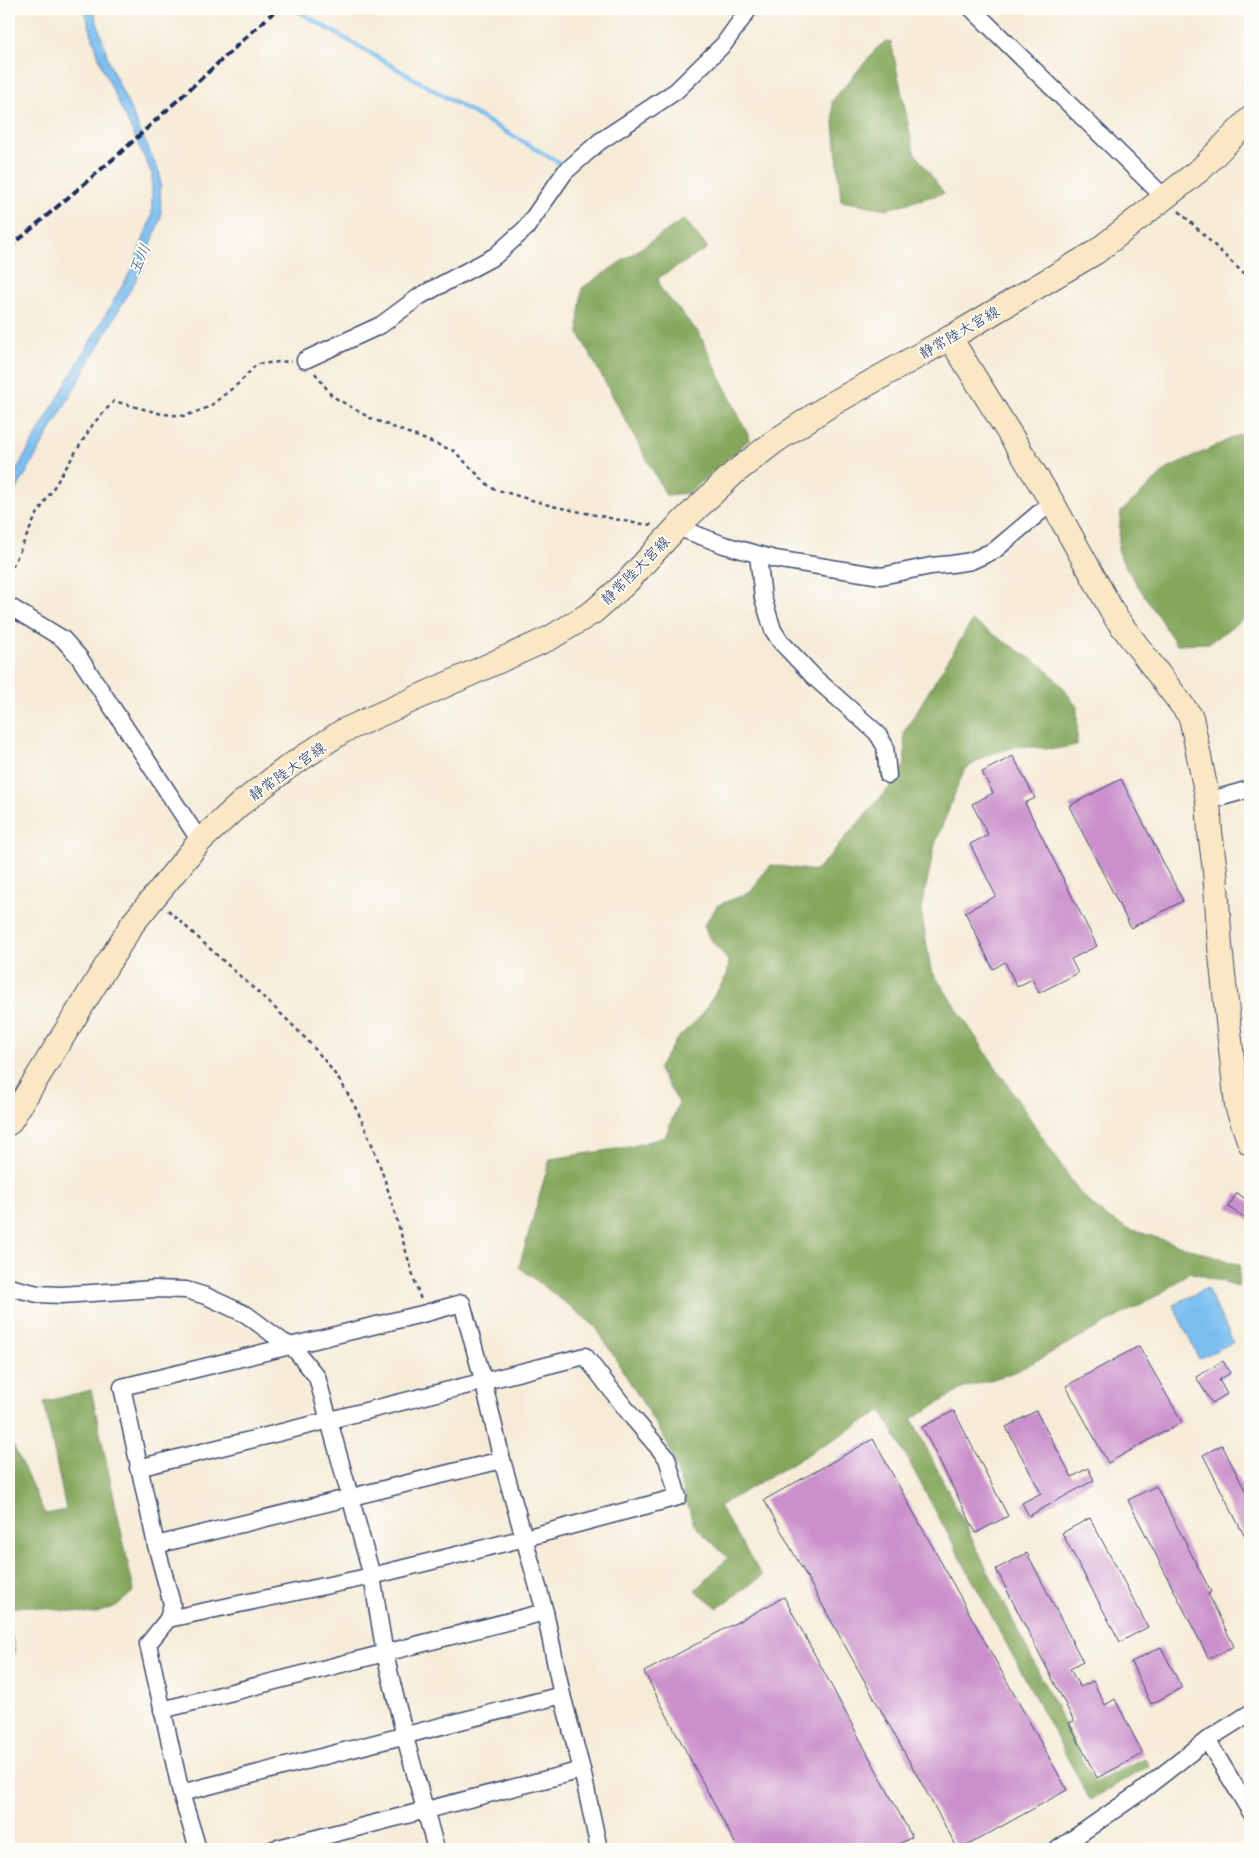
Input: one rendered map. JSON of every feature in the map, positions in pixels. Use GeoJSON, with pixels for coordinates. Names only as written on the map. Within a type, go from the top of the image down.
{"type":"FeatureCollection","features":[{"type":"Feature","properties":{"kind":"main road","name":"静常陸大宮線"},"geometry":{"type":"LineString","coordinates":[[9,1123],[133,924],[200,841],[239,804],[280,773],[343,731],[550,638],[593,612],[626,583],[677,528],[734,474],[774,442],[830,405],[950,338],[1096,252],[1202,168],[1250,119]]}},
{"type":"Feature","properties":{"kind":"main road"},"geometry":{"type":"LineString","coordinates":[[950,338],[1052,502],[1116,618],[1191,717],[1208,801],[1210,832],[1216,871],[1220,946],[1237,1106],[1250,1143]]}},
{"type":"Feature","properties":{"kind":"street"},"geometry":{"type":"LineString","coordinates":[[305,360],[381,325],[420,296],[495,256],[526,228],[565,172],[599,142],[676,91],[724,44],[749,9]]}},
{"type":"Feature","properties":{"kind":"street"},"geometry":{"type":"LineString","coordinates":[[972,9],[1164,197]]}},
{"type":"Feature","properties":{"kind":"street"},"geometry":{"type":"LineString","coordinates":[[677,528],[724,545],[774,559],[881,576],[931,566],[971,561],[995,550],[1052,502]]}},
{"type":"Feature","properties":{"kind":"street"},"geometry":{"type":"LineString","coordinates":[[758,555],[763,598],[774,630],[780,641],[815,678],[878,733],[885,746],[888,775]]}},
{"type":"Feature","properties":{"kind":"street"},"geometry":{"type":"LineString","coordinates":[[9,606],[63,639],[79,657],[200,841]]}},
{"type":"Feature","properties":{"kind":"street"},"geometry":{"type":"LineString","coordinates":[[1208,801],[1250,789]]}},
{"type":"Feature","properties":{"kind":"street"},"geometry":{"type":"LineString","coordinates":[[9,1287],[38,1294],[61,1295],[154,1289],[186,1290],[206,1296],[248,1314],[283,1342],[292,1346],[317,1377],[372,1576],[385,1654],[405,1737],[436,1849]]}},
{"type":"Feature","properties":{"kind":"street"},"geometry":{"type":"LineString","coordinates":[[198,1849],[181,1794],[148,1644],[168,1619],[172,1604],[138,1468],[122,1387],[462,1303],[484,1380],[502,1460],[545,1612],[562,1695],[582,1770],[599,1849]]}},
{"type":"Feature","properties":{"kind":"street"},"geometry":{"type":"LineString","coordinates":[[138,1468],[585,1356],[667,1458],[678,1497],[372,1576],[168,1619]]}},
{"type":"Feature","properties":{"kind":"street"},"geometry":{"type":"LineString","coordinates":[[156,1545],[502,1460]]}},
{"type":"Feature","properties":{"kind":"street"},"geometry":{"type":"LineString","coordinates":[[162,1710],[545,1612]]}},
{"type":"Feature","properties":{"kind":"street"},"geometry":{"type":"LineString","coordinates":[[181,1794],[562,1695]]}},
{"type":"Feature","properties":{"kind":"street"},"geometry":{"type":"LineString","coordinates":[[1058,1849],[1139,1793],[1207,1740],[1250,1713]]}},
{"type":"Feature","properties":{"kind":"street"},"geometry":{"type":"LineString","coordinates":[[1207,1740],[1250,1811]]}},
{"type":"Feature","properties":{"kind":"street"},"geometry":{"type":"LineString","coordinates":[[274,1849],[426,1812],[582,1770]]}},
{"type":"Feature","properties":{"kind":"path"},"geometry":{"type":"LineString","coordinates":[[1164,197],[1243,273],[1250,267]]}},
{"type":"Feature","properties":{"kind":"path"},"geometry":{"type":"LineString","coordinates":[[9,574],[36,516],[93,424],[114,401],[162,414],[185,416],[209,407],[239,383],[257,364],[305,360],[332,396],[370,418],[454,451],[491,488],[552,506],[634,523],[677,528]]}},
{"type":"Feature","properties":{"kind":"path"},"geometry":{"type":"LineString","coordinates":[[154,897],[269,1002],[322,1055],[353,1103],[382,1171],[407,1259],[426,1313]]}},
{"type":"Feature","properties":{"kind":"green space"},"geometry":{"type":"Polygon","coordinates":[[[885,42],[891,42],[914,152],[944,193],[887,209],[841,201],[832,101],[877,48],[885,42]]]}},
{"type":"Feature","properties":{"kind":"green space"},"geometry":{"type":"Polygon","coordinates":[[[684,219],[708,248],[658,278],[661,289],[699,333],[750,439],[688,493],[666,495],[579,334],[578,323],[582,288],[684,219]]]}},
{"type":"Feature","properties":{"kind":"green space"},"geometry":{"type":"Polygon","coordinates":[[[1245,432],[1250,436],[1250,614],[1209,643],[1176,644],[1123,563],[1118,549],[1121,512],[1167,469],[1245,432]]]}},
{"type":"Feature","properties":{"kind":"green space"},"geometry":{"type":"Polygon","coordinates":[[[972,621],[1044,667],[1061,685],[1077,707],[1077,745],[1055,749],[1019,746],[987,755],[964,770],[935,844],[921,910],[931,970],[1079,1192],[1106,1217],[1127,1228],[1240,1265],[1238,1286],[1190,1272],[1160,1294],[1015,1372],[962,1389],[912,1419],[1094,1783],[1144,1758],[1149,1766],[1090,1800],[882,1411],[719,1506],[762,1576],[718,1608],[695,1590],[728,1558],[694,1525],[668,1444],[595,1326],[519,1267],[550,1159],[629,1147],[665,1137],[679,1103],[658,1069],[676,1040],[701,1016],[727,975],[729,962],[708,936],[704,925],[718,905],[751,892],[763,873],[771,865],[816,871],[889,788],[905,765],[904,732],[972,621]]]}},
{"type":"Feature","properties":{"kind":"green space"},"geometry":{"type":"Polygon","coordinates":[[[91,1390],[134,1591],[116,1606],[94,1614],[24,1606],[9,1608],[9,1445],[13,1445],[45,1514],[66,1510],[44,1402],[91,1390]]]}},
{"type":"Feature","properties":{"kind":"green space"},"geometry":{"type":"Polygon","coordinates":[[[9,1623],[15,1653],[9,1658],[9,1623]]]}},
{"type":"Feature","properties":{"kind":"water","name":"玉川"},"geometry":{"type":"Polygon","coordinates":[[[84,9],[93,9],[110,65],[160,174],[161,217],[141,271],[9,503],[9,483],[133,267],[152,215],[152,174],[102,67],[84,9]]]}},
{"type":"Feature","properties":{"kind":"water"},"geometry":{"type":"Polygon","coordinates":[[[1207,1288],[1233,1342],[1199,1359],[1173,1305],[1207,1288]]]}},
{"type":"Feature","properties":{"kind":"building"},"geometry":{"type":"Polygon","coordinates":[[[1013,756],[1035,798],[1025,803],[1097,946],[1071,959],[1078,973],[1039,993],[1032,979],[1017,987],[1005,962],[993,969],[965,912],[996,896],[970,844],[988,835],[972,804],[993,793],[982,772],[1013,756]]]}},
{"type":"Feature","properties":{"kind":"building"},"geometry":{"type":"Polygon","coordinates":[[[1121,779],[1183,901],[1131,928],[1069,806],[1121,779]]]}},
{"type":"Feature","properties":{"kind":"building"},"geometry":{"type":"Polygon","coordinates":[[[1237,1193],[1250,1202],[1250,1221],[1228,1207],[1237,1193]]]}},
{"type":"Feature","properties":{"kind":"building"},"geometry":{"type":"Polygon","coordinates":[[[1139,1346],[1182,1422],[1108,1463],[1066,1386],[1139,1346]]]}},
{"type":"Feature","properties":{"kind":"building"},"geometry":{"type":"Polygon","coordinates":[[[1223,1361],[1230,1373],[1219,1380],[1227,1394],[1212,1403],[1196,1377],[1223,1361]]]}},
{"type":"Feature","properties":{"kind":"building"},"geometry":{"type":"Polygon","coordinates":[[[954,1411],[1008,1516],[976,1533],[922,1427],[954,1411]]]}},
{"type":"Feature","properties":{"kind":"building"},"geometry":{"type":"Polygon","coordinates":[[[1036,1411],[1072,1477],[1088,1468],[1094,1480],[1029,1516],[1022,1503],[1041,1493],[1006,1427],[1036,1411]]]}},
{"type":"Feature","properties":{"kind":"building"},"geometry":{"type":"Polygon","coordinates":[[[873,1439],[1067,1790],[961,1849],[958,1849],[764,1500],[873,1439]]]}},
{"type":"Feature","properties":{"kind":"building"},"geometry":{"type":"Polygon","coordinates":[[[1222,1445],[1250,1500],[1250,1547],[1203,1455],[1222,1445]]]}},
{"type":"Feature","properties":{"kind":"building"},"geometry":{"type":"Polygon","coordinates":[[[1156,1486],[1211,1592],[1208,1594],[1234,1646],[1209,1659],[1128,1500],[1156,1486]]]}},
{"type":"Feature","properties":{"kind":"building"},"geometry":{"type":"Polygon","coordinates":[[[1090,1518],[1148,1627],[1120,1642],[1062,1533],[1090,1518]]]}},
{"type":"Feature","properties":{"kind":"building"},"geometry":{"type":"Polygon","coordinates":[[[1027,1553],[1083,1662],[1070,1669],[1080,1687],[1093,1681],[1105,1705],[1115,1699],[1143,1754],[1097,1778],[1069,1723],[1074,1721],[996,1569],[1027,1553]]]}},
{"type":"Feature","properties":{"kind":"building"},"geometry":{"type":"Polygon","coordinates":[[[784,1597],[912,1837],[890,1849],[738,1849],[644,1672],[784,1597]]]}},
{"type":"Feature","properties":{"kind":"building"},"geometry":{"type":"Polygon","coordinates":[[[1161,1647],[1182,1688],[1151,1704],[1131,1662],[1161,1647]]]}},
{"type":"Feature","properties":{"kind":"waterway"},"geometry":{"type":"LineString","coordinates":[[294,9],[558,162]]}},
{"type":"Feature","properties":{"kind":"railway"},"geometry":{"type":"LineString","coordinates":[[9,248],[119,154],[277,9]]}}]}
